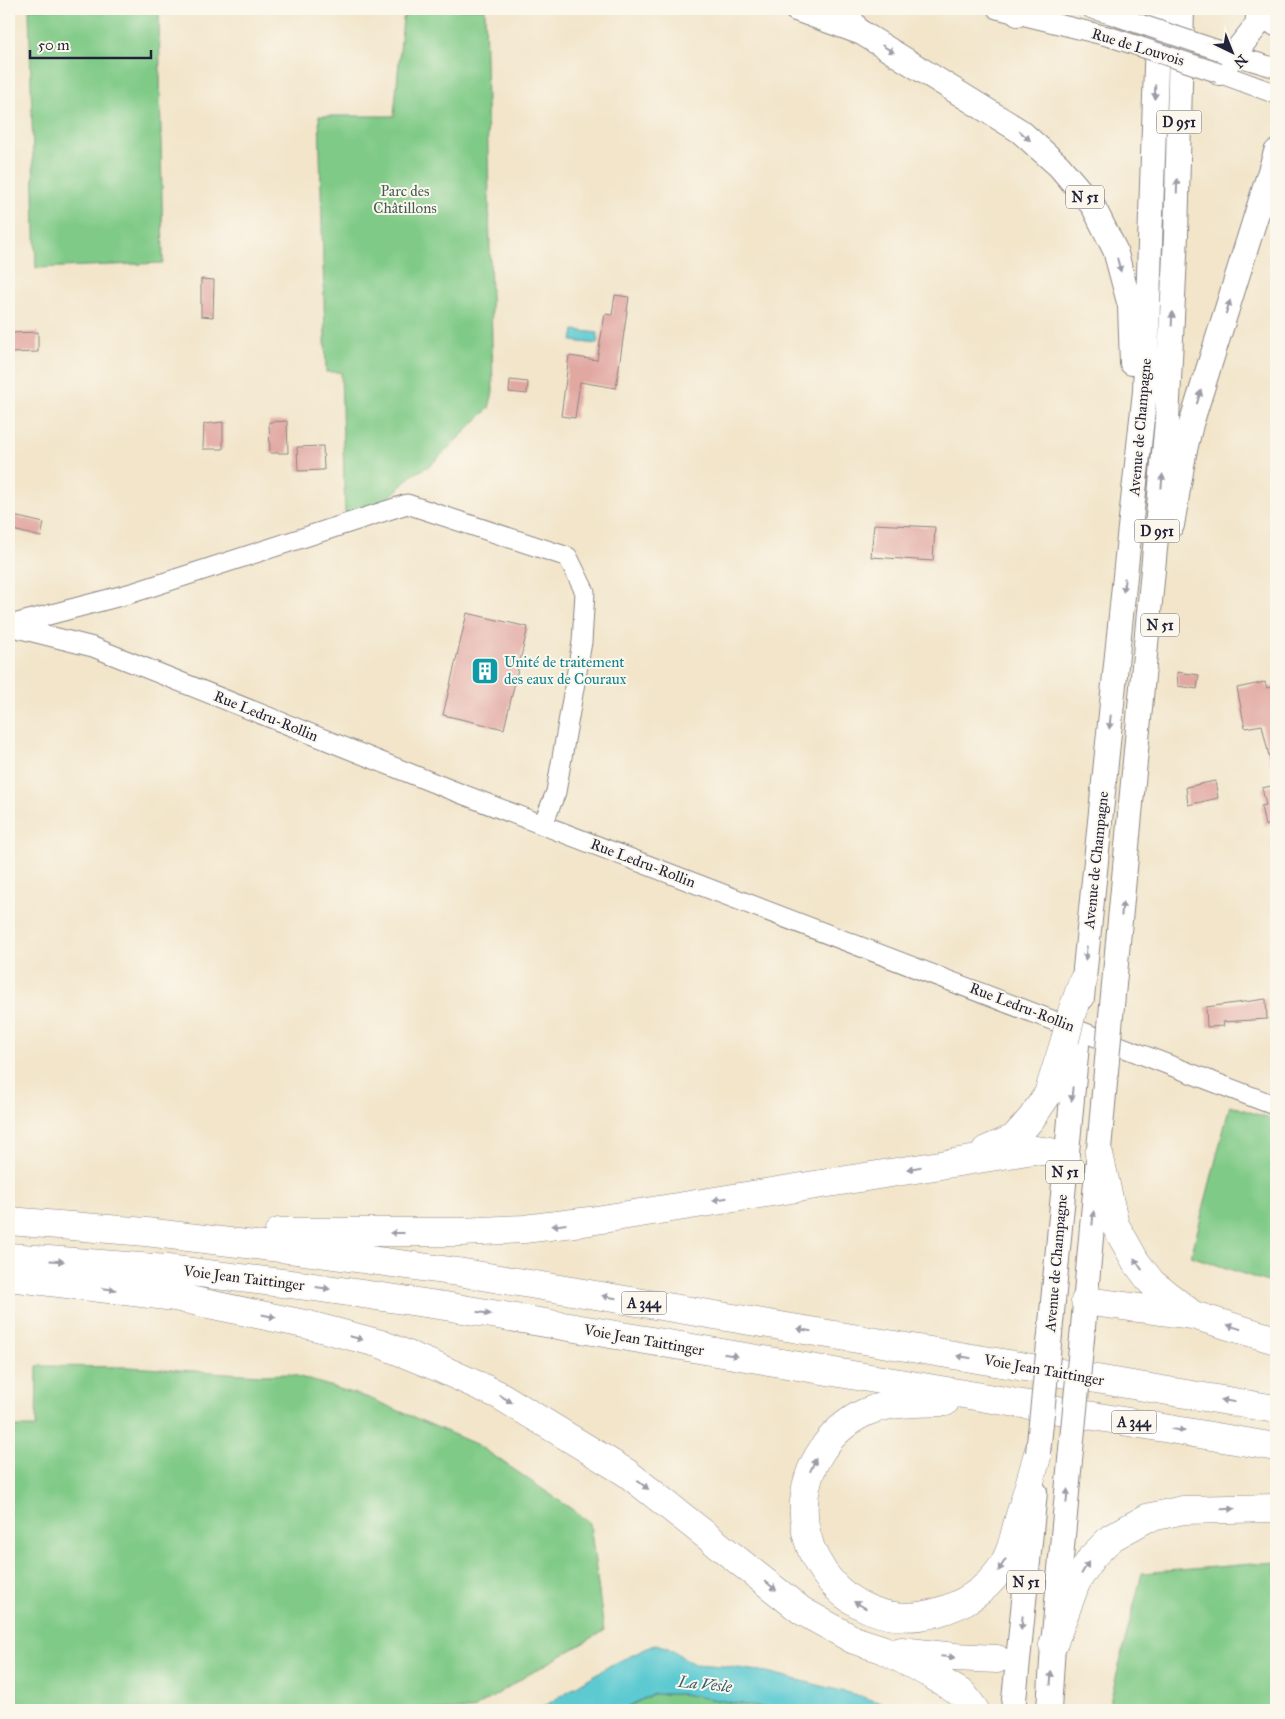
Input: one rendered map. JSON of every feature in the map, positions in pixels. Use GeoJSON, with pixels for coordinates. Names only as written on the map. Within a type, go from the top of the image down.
{"type":"FeatureCollection","features":[{"type":"Feature","properties":{"kind":"highway"},"geometry":{"type":"LineString","coordinates":[[962,1161],[1014,1138],[1031,1119],[1048,1094],[1071,1043],[1083,981]]}},
{"type":"Feature","properties":{"kind":"highway"},"geometry":{"type":"LineString","coordinates":[[146,1232],[400,1233],[524,1229],[590,1221],[1034,1150],[1050,1152],[1066,1161]]}},
{"type":"Feature","properties":{"kind":"highway"},"geometry":{"type":"LineString","coordinates":[[1099,1154],[1115,1225],[1129,1250],[1152,1283],[1192,1315]]}},
{"type":"Feature","properties":{"kind":"highway","name":"Voie Jean Taittinger"},"geometry":{"type":"LineString","coordinates":[[9,1222],[146,1232],[458,1272],[1276,1409]]}},
{"type":"Feature","properties":{"kind":"highway","name":"Voie Jean Taittinger"},"geometry":{"type":"LineString","coordinates":[[9,1257],[167,1269],[307,1286],[445,1306],[1276,1447]]}},
{"type":"Feature","properties":{"kind":"highway"},"geometry":{"type":"LineString","coordinates":[[9,1277],[185,1299],[318,1327],[380,1344],[435,1366],[499,1395],[628,1473],[802,1612],[854,1640],[882,1649],[928,1673],[963,1694],[976,1710]]}},
{"type":"Feature","properties":{"kind":"highway"},"geometry":{"type":"LineString","coordinates":[[1085,1301],[1192,1315],[1276,1340]]}},
{"type":"Feature","properties":{"kind":"highway"},"geometry":{"type":"LineString","coordinates":[[992,1399],[896,1404],[874,1409],[856,1417],[839,1429],[816,1458],[804,1493],[806,1530],[811,1551],[820,1568],[832,1582],[856,1603],[884,1615],[906,1618],[926,1616],[965,1602],[993,1578],[1009,1554],[1038,1453]]}},
{"type":"Feature","properties":{"kind":"highway"},"geometry":{"type":"LineString","coordinates":[[1053,1645],[1076,1583],[1092,1557],[1111,1538],[1147,1518],[1183,1510],[1276,1508]]}},
{"type":"Feature","properties":{"kind":"highway"},"geometry":{"type":"LineString","coordinates":[[882,1649],[955,1657],[1008,1658]]}},
{"type":"Feature","properties":{"kind":"main road","name":"N 51"},"geometry":{"type":"LineString","coordinates":[[796,9],[862,33],[1020,131],[1059,166],[1093,206],[1115,250],[1130,306],[1132,379],[1128,537]]}},
{"type":"Feature","properties":{"kind":"main road","name":"Avenue de Champagne"},"geometry":{"type":"LineString","coordinates":[[1083,981],[1128,537],[1145,391],[1158,9]]}},
{"type":"Feature","properties":{"kind":"main road","name":"Avenue de Champagne"},"geometry":{"type":"LineString","coordinates":[[1049,1710],[1053,1645],[1167,421],[1176,225],[1182,9]]}},
{"type":"Feature","properties":{"kind":"main road"},"geometry":{"type":"LineString","coordinates":[[1225,60],[1257,25],[1259,9]]}},
{"type":"Feature","properties":{"kind":"main road"},"geometry":{"type":"LineString","coordinates":[[1271,9],[1276,24]]}},
{"type":"Feature","properties":{"kind":"main road","name":"N 51"},"geometry":{"type":"LineString","coordinates":[[1129,826],[1143,777],[1169,542],[1184,454],[1191,424],[1276,152]]}},
{"type":"Feature","properties":{"kind":"main road","name":"N 51"},"geometry":{"type":"LineString","coordinates":[[1245,253],[1276,195]]}},
{"type":"Feature","properties":{"kind":"main road","name":"Avenue de Champagne"},"geometry":{"type":"LineString","coordinates":[[1013,1710],[1008,1658],[1038,1453],[1066,1161],[1071,1043]]}},
{"type":"Feature","properties":{"kind":"main road"},"geometry":{"type":"LineString","coordinates":[[1066,1161],[1096,1184]]}},
{"type":"Feature","properties":{"kind":"main road"},"geometry":{"type":"LineString","coordinates":[[1053,1298],[1085,1301]]}},
{"type":"Feature","properties":{"kind":"main road"},"geometry":{"type":"LineString","coordinates":[[1008,1658],[1053,1645]]}},
{"type":"Feature","properties":{"kind":"street"},"geometry":{"type":"LineString","coordinates":[[850,9],[850,13],[862,33]]}},
{"type":"Feature","properties":{"kind":"street","name":"Rue de Louvois"},"geometry":{"type":"LineString","coordinates":[[1092,9],[1110,14],[1225,60],[1276,94]]}},
{"type":"Feature","properties":{"kind":"street","name":"Rue de Louvois"},"geometry":{"type":"LineString","coordinates":[[1010,10],[1111,37],[1275,69]]}},
{"type":"Feature","properties":{"kind":"street"},"geometry":{"type":"LineString","coordinates":[[9,626],[132,593],[407,504],[568,557],[585,592],[582,642],[556,792],[543,824]]}},
{"type":"Feature","properties":{"kind":"street","name":"Rue Ledru-Rollin"},"geometry":{"type":"LineString","coordinates":[[9,626],[93,647],[543,824],[1276,1106]]}},
{"type":"Feature","properties":{"kind":"green space"},"geometry":{"type":"Polygon","coordinates":[[[29,9],[159,9],[163,263],[36,268],[29,9]]]}},
{"type":"Feature","properties":{"kind":"green space","name":"Parc des Châtillons"},"geometry":{"type":"Polygon","coordinates":[[[408,9],[485,9],[493,392],[489,408],[432,464],[411,476],[386,501],[345,514],[341,372],[326,372],[319,116],[394,116],[403,19],[408,9]]]}},
{"type":"Feature","properties":{"kind":"green space"},"geometry":{"type":"Polygon","coordinates":[[[1230,1105],[1276,1121],[1276,1285],[1191,1256],[1230,1105]]]}},
{"type":"Feature","properties":{"kind":"green space"},"geometry":{"type":"Polygon","coordinates":[[[37,1366],[129,1367],[261,1375],[290,1374],[369,1398],[478,1445],[590,1523],[604,1631],[472,1710],[9,1710],[9,1427],[36,1427],[37,1366]]]}},
{"type":"Feature","properties":{"kind":"green space"},"geometry":{"type":"Polygon","coordinates":[[[1276,1562],[1276,1710],[1108,1710],[1142,1573],[1276,1562]]]}},
{"type":"Feature","properties":{"kind":"green space"},"geometry":{"type":"Polygon","coordinates":[[[653,1694],[682,1694],[776,1710],[621,1710],[653,1694]]]}},
{"type":"Feature","properties":{"kind":"water"},"geometry":{"type":"Polygon","coordinates":[[[574,330],[598,333],[597,344],[572,341],[574,330]]]}},
{"type":"Feature","properties":{"kind":"water","name":"La Vesle"},"geometry":{"type":"Polygon","coordinates":[[[656,1644],[668,1648],[694,1664],[767,1672],[857,1695],[902,1710],[776,1710],[682,1694],[653,1694],[621,1710],[538,1710],[609,1666],[656,1644]]]}},
{"type":"Feature","properties":{"kind":"building"},"geometry":{"type":"Polygon","coordinates":[[[201,279],[214,280],[213,317],[201,316],[201,279]]]}},
{"type":"Feature","properties":{"kind":"building"},"geometry":{"type":"Polygon","coordinates":[[[615,295],[629,297],[616,388],[580,382],[575,418],[561,416],[569,356],[597,360],[605,314],[612,315],[615,295]]]}},
{"type":"Feature","properties":{"kind":"building"},"geometry":{"type":"Polygon","coordinates":[[[38,332],[38,352],[9,353],[9,333],[38,332]]]}},
{"type":"Feature","properties":{"kind":"building"},"geometry":{"type":"Polygon","coordinates":[[[510,380],[528,382],[527,394],[509,392],[510,380]]]}},
{"type":"Feature","properties":{"kind":"building"},"geometry":{"type":"Polygon","coordinates":[[[287,421],[288,453],[270,453],[269,422],[287,421]]]}},
{"type":"Feature","properties":{"kind":"building"},"geometry":{"type":"Polygon","coordinates":[[[223,422],[223,449],[203,449],[204,424],[223,422]]]}},
{"type":"Feature","properties":{"kind":"building"},"geometry":{"type":"Polygon","coordinates":[[[323,446],[324,470],[298,471],[297,447],[323,446]]]}},
{"type":"Feature","properties":{"kind":"building"},"geometry":{"type":"Polygon","coordinates":[[[9,515],[44,523],[41,537],[9,529],[9,515]]]}},
{"type":"Feature","properties":{"kind":"building"},"geometry":{"type":"Polygon","coordinates":[[[874,524],[935,527],[933,561],[871,557],[874,524]]]}},
{"type":"Feature","properties":{"kind":"building","name":"Unité de traitement des eaux de Couraux"},"geometry":{"type":"Polygon","coordinates":[[[467,613],[528,627],[504,729],[443,715],[467,613]]]}},
{"type":"Feature","properties":{"kind":"building"},"geometry":{"type":"Polygon","coordinates":[[[1177,672],[1199,675],[1197,689],[1178,686],[1177,672]]]}},
{"type":"Feature","properties":{"kind":"building"},"geometry":{"type":"Polygon","coordinates":[[[1265,682],[1267,688],[1276,686],[1276,764],[1271,765],[1262,725],[1245,728],[1237,688],[1265,682]]]}},
{"type":"Feature","properties":{"kind":"building"},"geometry":{"type":"Polygon","coordinates":[[[1215,781],[1218,798],[1188,805],[1186,787],[1215,781]]]}},
{"type":"Feature","properties":{"kind":"building"},"geometry":{"type":"Polygon","coordinates":[[[1276,785],[1276,826],[1271,827],[1270,824],[1265,826],[1261,806],[1266,805],[1262,788],[1276,785]]]}},
{"type":"Feature","properties":{"kind":"building"},"geometry":{"type":"Polygon","coordinates":[[[1266,999],[1267,1019],[1223,1022],[1224,1026],[1207,1027],[1206,1007],[1266,999]]]}},
{"type":"Feature","properties":{"kind":"place","name":"Unité de traitement des eaux de Couraux"},"geometry":{"type":"Point","coordinates":[485,671]}}]}
